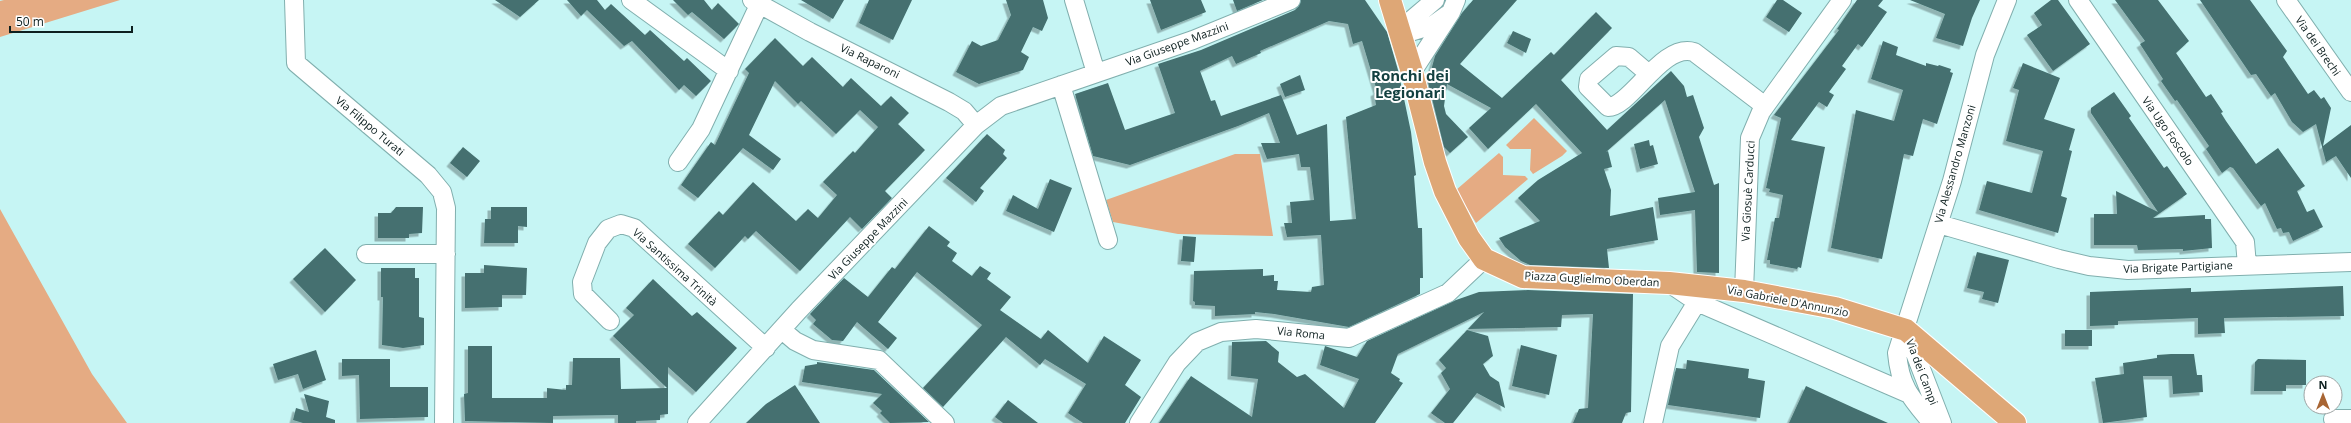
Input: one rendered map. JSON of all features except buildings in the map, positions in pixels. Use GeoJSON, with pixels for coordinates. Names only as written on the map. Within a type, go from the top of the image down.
{"type":"FeatureCollection","features":[{"type":"Feature","properties":{"kind":"main road","name":"Piazza Guglielmo Oberdan"},"geometry":{"type":"LineString","coordinates":[[1390,0],[1412,72],[1434,162],[1445,191],[1469,238],[1484,259],[1523,277],[1669,283]]}},
{"type":"Feature","properties":{"kind":"main road","name":"Via Gabriele D'Annunzio"},"geometry":{"type":"LineString","coordinates":[[1669,283],[1744,291],[1835,308],[1906,330],[2015,423]]}},
{"type":"Feature","properties":{"kind":"street","name":"Via Filippo Turati"},"geometry":{"type":"LineString","coordinates":[[294,0],[296,63],[428,175],[442,192],[446,208],[444,423]]}},
{"type":"Feature","properties":{"kind":"street"},"geometry":{"type":"LineString","coordinates":[[631,0],[729,71]]}},
{"type":"Feature","properties":{"kind":"street"},"geometry":{"type":"LineString","coordinates":[[1074,0],[1096,73]]}},
{"type":"Feature","properties":{"kind":"street","name":"Via Giuseppe Mazzini"},"geometry":{"type":"LineString","coordinates":[[697,423],[782,330],[976,125],[1000,106],[1192,40],[1291,0]]}},
{"type":"Feature","properties":{"kind":"street"},"geometry":{"type":"LineString","coordinates":[[1401,35],[1409,22],[1435,0]]}},
{"type":"Feature","properties":{"kind":"street","name":"Via Giosuè Carducci"},"geometry":{"type":"LineString","coordinates":[[1744,291],[1750,138],[1765,106],[1842,0]]}},
{"type":"Feature","properties":{"kind":"street","name":"Via Alessandro Manzoni"},"geometry":{"type":"LineString","coordinates":[[1906,330],[1939,224],[1985,55],[2007,0]]}},
{"type":"Feature","properties":{"kind":"street","name":"Via Ugo Foscolo"},"geometry":{"type":"LineString","coordinates":[[2078,0],[2245,242],[2247,265]]}},
{"type":"Feature","properties":{"kind":"street","name":"Via dei Brechi"},"geometry":{"type":"LineString","coordinates":[[2286,0],[2351,92]]}},
{"type":"Feature","properties":{"kind":"street","name":"Via Raparoni"},"geometry":{"type":"LineString","coordinates":[[678,162],[701,129],[729,71],[756,2],[949,102],[964,111],[976,125]]}},
{"type":"Feature","properties":{"kind":"street"},"geometry":{"type":"LineString","coordinates":[[1401,35],[1433,25],[1454,6]]}},
{"type":"Feature","properties":{"kind":"street"},"geometry":{"type":"LineString","coordinates":[[1412,72],[1454,6]]}},
{"type":"Feature","properties":{"kind":"street"},"geometry":{"type":"LineString","coordinates":[[1649,74],[1673,55],[1687,50],[1694,52],[1765,106]]}},
{"type":"Feature","properties":{"kind":"street"},"geometry":{"type":"LineString","coordinates":[[1061,85],[1108,240]]}},
{"type":"Feature","properties":{"kind":"street","name":"Via Santissima Trinità"},"geometry":{"type":"LineString","coordinates":[[610,321],[583,294],[582,282],[597,242],[608,230],[621,224],[634,228],[766,348]]}},
{"type":"Feature","properties":{"kind":"street","name":"Via Brigate Partigiane"},"geometry":{"type":"LineString","coordinates":[[1939,224],[2089,266],[2128,270],[2351,262]]}},
{"type":"Feature","properties":{"kind":"street"},"geometry":{"type":"LineString","coordinates":[[366,254],[446,254]]}},
{"type":"Feature","properties":{"kind":"street","name":"Via Roma"},"geometry":{"type":"LineString","coordinates":[[1139,423],[1177,363],[1197,342],[1221,332],[1256,329],[1349,338],[1448,293],[1484,259]]}},
{"type":"Feature","properties":{"kind":"street"},"geometry":{"type":"LineString","coordinates":[[1669,283],[1697,302],[1907,393]]}},
{"type":"Feature","properties":{"kind":"street"},"geometry":{"type":"LineString","coordinates":[[1653,423],[1670,346],[1697,302]]}},
{"type":"Feature","properties":{"kind":"street"},"geometry":{"type":"LineString","coordinates":[[782,330],[795,341],[813,350],[879,360],[944,423]]}},
{"type":"Feature","properties":{"kind":"street","name":"Via dei Campi"},"geometry":{"type":"LineString","coordinates":[[1906,330],[1897,353],[1899,371],[1907,393],[1932,423]]}},
{"type":"Feature","properties":{"kind":"street","name":"Via dei Campi"},"geometry":{"type":"LineString","coordinates":[[1906,330],[1942,423]]}},
{"type":"Feature","properties":{"kind":"street"},"geometry":{"type":"LineString","coordinates":[[2333,418],[2351,419]]}},
{"type":"Feature","properties":{"kind":"shaded area"},"geometry":{"type":"Polygon","coordinates":[[[120,0],[0,37],[0,1],[120,0]]]}},
{"type":"Feature","properties":{"kind":"shaded area"},"geometry":{"type":"Polygon","coordinates":[[[1534,118],[1567,151],[1562,156],[1533,174],[1530,170],[1531,149],[1510,149],[1506,145],[1534,118]]]}},
{"type":"Feature","properties":{"kind":"shaded area"},"geometry":{"type":"Polygon","coordinates":[[[1499,153],[1503,157],[1503,175],[1525,176],[1528,179],[1476,223],[1456,190],[1499,153]]]}},
{"type":"Feature","properties":{"kind":"shaded area"},"geometry":{"type":"Polygon","coordinates":[[[1235,154],[1260,154],[1273,236],[1178,234],[1113,222],[1106,200],[1235,154]]]}},
{"type":"Feature","properties":{"kind":"shaded area"},"geometry":{"type":"Polygon","coordinates":[[[0,209],[92,374],[127,423],[0,423],[0,209]]]}},
{"type":"Feature","properties":{"kind":"district","name":"Ronchi dei Legionari"},"geometry":{"type":"Point","coordinates":[1410,84]}}]}
